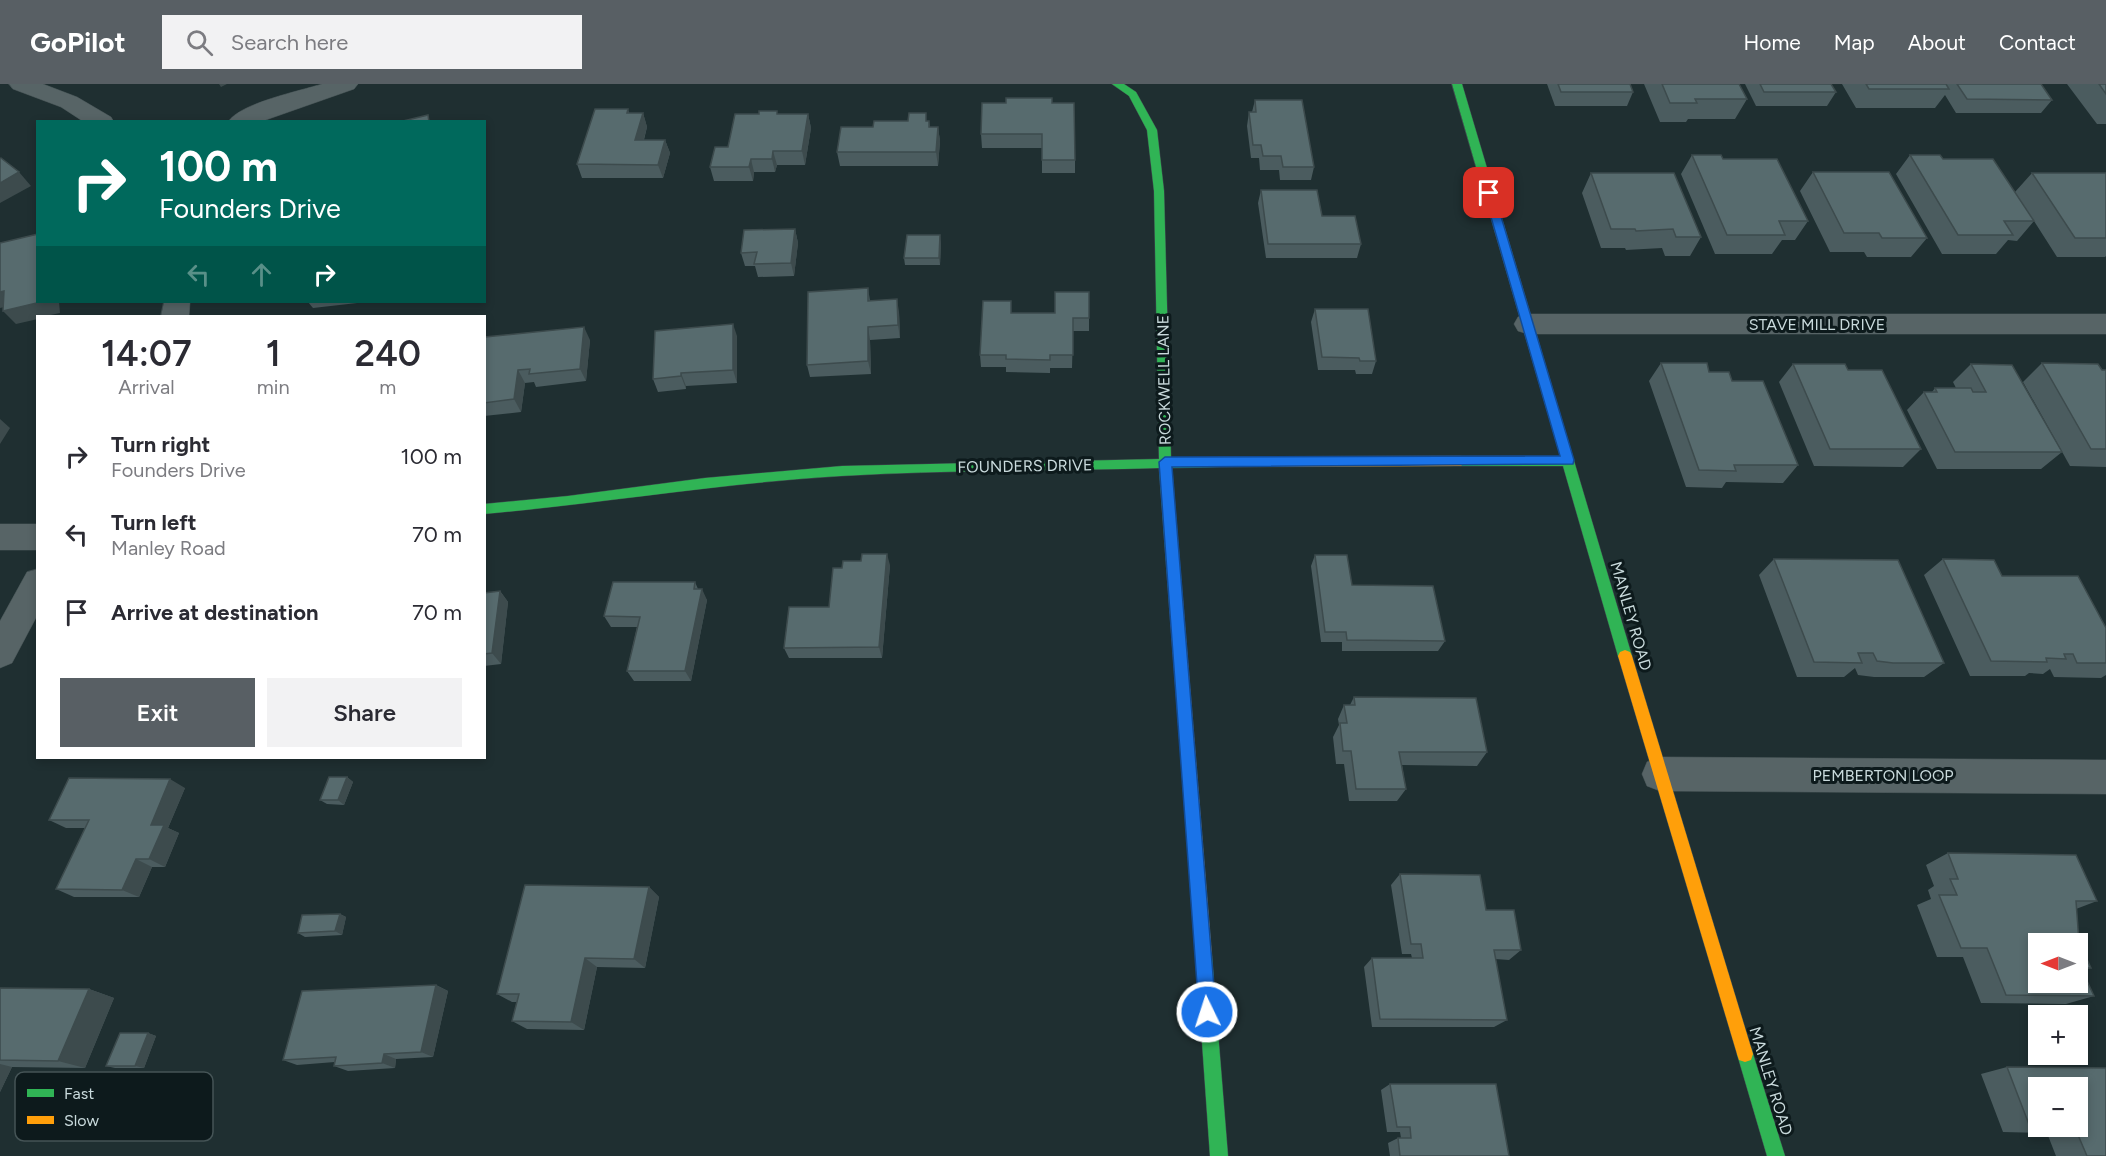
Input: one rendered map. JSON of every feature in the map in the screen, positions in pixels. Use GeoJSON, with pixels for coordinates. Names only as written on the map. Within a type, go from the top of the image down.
{"type":"FeatureCollection","features":[{"type":"Feature","properties":{"kind":"street"},"geometry":{"type":"LineString","coordinates":[[21,84],[69,102],[99,120]]}},
{"type":"Feature","properties":{"kind":"street"},"geometry":{"type":"LineString","coordinates":[[244,120],[257,113],[346,84]]}},
{"type":"Feature","properties":{"kind":"street","name":"ROCKWELL LANE"},"geometry":{"type":"LineString","coordinates":[[1117,84],[1133,94],[1152,130],[1159,190],[1163,281],[1165,462],[1218,1156]]}},
{"type":"Feature","properties":{"kind":"street","name":"MANLEY ROAD"},"geometry":{"type":"LineString","coordinates":[[1457,84],[1660,774],[1776,1156]]}},
{"type":"Feature","properties":{"kind":"street","name":"STAVE MILL DRIVE"},"geometry":{"type":"LineString","coordinates":[[1528,324],[2106,324]]}},
{"type":"Feature","properties":{"kind":"street","name":"FOUNDERS DRIVE"},"geometry":{"type":"LineString","coordinates":[[486,509],[705,483],[842,471],[1165,462],[1568,460]]}},
{"type":"Feature","properties":{"kind":"street"},"geometry":{"type":"LineString","coordinates":[[0,537],[36,537]]}},
{"type":"Feature","properties":{"kind":"street"},"geometry":{"type":"LineString","coordinates":[[0,652],[36,586]]}},
{"type":"Feature","properties":{"kind":"street","name":"PEMBERTON LOOP"},"geometry":{"type":"LineString","coordinates":[[1660,774],[2103,782]]}},
{"type":"Feature","properties":{"kind":"building"},"geometry":{"type":"Polygon","coordinates":[[[1558,84],[1630,84],[1633,92],[1561,92],[1558,84]]]}},
{"type":"Feature","properties":{"kind":"building"},"geometry":{"type":"Polygon","coordinates":[[[1662,84],[1739,84],[1747,99],[1695,99],[1697,103],[1670,103],[1662,84]]]}},
{"type":"Feature","properties":{"kind":"building"},"geometry":{"type":"Polygon","coordinates":[[[1760,84],[1831,84],[1836,92],[1764,92],[1760,84]]]}},
{"type":"Feature","properties":{"kind":"building"},"geometry":{"type":"Polygon","coordinates":[[[1866,84],[1946,84],[1949,89],[1869,89],[1866,84]]]}},
{"type":"Feature","properties":{"kind":"building"},"geometry":{"type":"Polygon","coordinates":[[[1957,84],[2041,84],[2052,100],[1967,99],[1957,84]]]}},
{"type":"Feature","properties":{"kind":"building"},"geometry":{"type":"Polygon","coordinates":[[[2099,84],[2106,84],[2106,94],[2099,84]]]}},
{"type":"Feature","properties":{"kind":"building"},"geometry":{"type":"Polygon","coordinates":[[[1006,98],[1052,98],[1052,103],[1074,103],[1075,160],[1042,160],[1042,134],[981,134],[982,103],[1006,103],[1006,98]]]}},
{"type":"Feature","properties":{"kind":"building"},"geometry":{"type":"Polygon","coordinates":[[[1255,100],[1302,100],[1314,167],[1283,167],[1281,156],[1263,156],[1261,145],[1253,145],[1249,112],[1256,112],[1255,100]]]}},
{"type":"Feature","properties":{"kind":"building"},"geometry":{"type":"Polygon","coordinates":[[[595,109],[628,109],[627,113],[643,113],[635,140],[665,140],[658,165],[577,164],[595,109]]]}},
{"type":"Feature","properties":{"kind":"building"},"geometry":{"type":"Polygon","coordinates":[[[759,111],[777,111],[777,114],[808,114],[802,151],[773,151],[772,159],[751,159],[749,167],[710,167],[715,147],[728,147],[735,114],[759,114],[759,111]]]}},
{"type":"Feature","properties":{"kind":"building"},"geometry":{"type":"Polygon","coordinates":[[[909,113],[926,113],[929,127],[938,127],[936,152],[837,152],[841,127],[873,127],[874,121],[908,121],[909,113]]]}},
{"type":"Feature","properties":{"kind":"building"},"geometry":{"type":"Polygon","coordinates":[[[428,115],[429,120],[407,120],[428,115]]]}},
{"type":"Feature","properties":{"kind":"building"},"geometry":{"type":"Polygon","coordinates":[[[1692,155],[1721,155],[1723,159],[1777,159],[1808,221],[1779,221],[1785,235],[1727,235],[1692,155]]]}},
{"type":"Feature","properties":{"kind":"building"},"geometry":{"type":"Polygon","coordinates":[[[1910,155],[1940,155],[1943,159],[1993,159],[2034,221],[2004,221],[2013,235],[1958,235],[1910,155]]]}},
{"type":"Feature","properties":{"kind":"building"},"geometry":{"type":"Polygon","coordinates":[[[0,159],[19,172],[0,183],[0,159]]]}},
{"type":"Feature","properties":{"kind":"building"},"geometry":{"type":"Polygon","coordinates":[[[1813,172],[1889,172],[1927,238],[1882,238],[1879,233],[1844,233],[1813,172]]]}},
{"type":"Feature","properties":{"kind":"building"},"geometry":{"type":"Polygon","coordinates":[[[1591,173],[1674,173],[1701,237],[1676,237],[1673,229],[1636,231],[1635,229],[1611,229],[1591,173]]]}},
{"type":"Feature","properties":{"kind":"building"},"geometry":{"type":"Polygon","coordinates":[[[2032,173],[2106,173],[2106,238],[2075,238],[2032,173]]]}},
{"type":"Feature","properties":{"kind":"building"},"geometry":{"type":"Polygon","coordinates":[[[1261,190],[1317,190],[1322,216],[1355,216],[1361,244],[1268,244],[1261,190]]]}},
{"type":"Feature","properties":{"kind":"building"},"geometry":{"type":"Polygon","coordinates":[[[795,229],[791,263],[754,264],[757,252],[741,253],[744,230],[795,229]]]}},
{"type":"Feature","properties":{"kind":"building"},"geometry":{"type":"Polygon","coordinates":[[[36,234],[37,303],[3,311],[4,291],[0,292],[0,243],[36,234]]]}},
{"type":"Feature","properties":{"kind":"building"},"geometry":{"type":"Polygon","coordinates":[[[907,235],[940,235],[939,258],[904,258],[907,235]]]}},
{"type":"Feature","properties":{"kind":"building"},"geometry":{"type":"Polygon","coordinates":[[[868,288],[868,301],[897,299],[898,325],[868,327],[868,361],[807,365],[808,292],[868,288]]]}},
{"type":"Feature","properties":{"kind":"building"},"geometry":{"type":"Polygon","coordinates":[[[1055,292],[1089,292],[1089,318],[1073,318],[1073,355],[1050,355],[1050,360],[1006,359],[1006,355],[980,355],[983,301],[1011,301],[1011,313],[1055,313],[1055,292]]]}},
{"type":"Feature","properties":{"kind":"building"},"geometry":{"type":"Polygon","coordinates":[[[1315,309],[1368,309],[1376,361],[1322,357],[1315,309]]]}},
{"type":"Feature","properties":{"kind":"building"},"geometry":{"type":"Polygon","coordinates":[[[733,324],[733,370],[681,373],[681,376],[653,379],[655,331],[733,324]]]}},
{"type":"Feature","properties":{"kind":"building"},"geometry":{"type":"Polygon","coordinates":[[[584,327],[580,369],[529,374],[530,369],[518,370],[514,399],[486,403],[486,337],[584,327]]]}},
{"type":"Feature","properties":{"kind":"building"},"geometry":{"type":"Polygon","coordinates":[[[1661,363],[1707,363],[1709,372],[1729,372],[1732,381],[1763,381],[1798,465],[1734,465],[1736,471],[1699,470],[1661,363]]]}},
{"type":"Feature","properties":{"kind":"building"},"geometry":{"type":"Polygon","coordinates":[[[2042,363],[2098,364],[2102,370],[2106,370],[2106,449],[2091,449],[2042,363]]]}},
{"type":"Feature","properties":{"kind":"building"},"geometry":{"type":"Polygon","coordinates":[[[1793,364],[1845,364],[1848,370],[1882,370],[1921,449],[1830,449],[1793,364]]]}},
{"type":"Feature","properties":{"kind":"building"},"geometry":{"type":"Polygon","coordinates":[[[1971,364],[2012,365],[2062,452],[1955,452],[1924,392],[1937,392],[1935,388],[1971,388],[1973,392],[1986,392],[1971,364]]]}},
{"type":"Feature","properties":{"kind":"building"},"geometry":{"type":"Polygon","coordinates":[[[862,554],[887,554],[879,647],[784,648],[789,607],[829,607],[833,568],[842,568],[843,561],[861,561],[862,554]]]}},
{"type":"Feature","properties":{"kind":"building"},"geometry":{"type":"Polygon","coordinates":[[[1315,555],[1347,555],[1352,585],[1433,586],[1445,641],[1347,640],[1346,632],[1325,632],[1315,555]]]}},
{"type":"Feature","properties":{"kind":"building"},"geometry":{"type":"Polygon","coordinates":[[[1774,559],[1898,560],[1944,663],[1877,661],[1873,653],[1858,653],[1862,663],[1814,662],[1774,559]]]}},
{"type":"Feature","properties":{"kind":"building"},"geometry":{"type":"Polygon","coordinates":[[[1943,559],[1994,560],[2002,576],[2078,576],[2106,628],[2106,663],[2077,663],[2073,654],[2064,654],[2066,659],[2046,658],[2047,662],[1991,661],[1943,559]]]}},
{"type":"Feature","properties":{"kind":"building"},"geometry":{"type":"Polygon","coordinates":[[[613,582],[695,582],[694,589],[702,589],[685,671],[627,671],[640,617],[604,616],[613,582]]]}},
{"type":"Feature","properties":{"kind":"building"},"geometry":{"type":"Polygon","coordinates":[[[500,591],[492,653],[486,654],[486,593],[500,591]]]}},
{"type":"Feature","properties":{"kind":"building"},"geometry":{"type":"Polygon","coordinates":[[[1354,697],[1476,698],[1487,752],[1399,752],[1406,789],[1356,789],[1351,751],[1343,751],[1340,723],[1347,723],[1344,705],[1355,705],[1354,697]]]}},
{"type":"Feature","properties":{"kind":"building"},"geometry":{"type":"Polygon","coordinates":[[[329,777],[347,777],[338,800],[320,800],[329,777]]]}},
{"type":"Feature","properties":{"kind":"building"},"geometry":{"type":"Polygon","coordinates":[[[69,778],[170,779],[151,825],[164,825],[149,859],[136,859],[122,890],[56,889],[89,820],[49,820],[69,778]]]}},
{"type":"Feature","properties":{"kind":"building"},"geometry":{"type":"Polygon","coordinates":[[[1948,853],[2076,855],[2097,901],[2076,901],[2078,933],[2028,933],[2028,993],[2088,993],[2088,983],[2094,996],[2006,995],[1987,948],[1961,948],[1939,895],[1957,895],[1950,879],[1958,879],[1948,853]]]}},
{"type":"Feature","properties":{"kind":"building"},"geometry":{"type":"Polygon","coordinates":[[[1400,874],[1480,875],[1486,910],[1514,910],[1521,950],[1494,950],[1507,1020],[1380,1019],[1372,958],[1423,958],[1421,944],[1411,944],[1400,874]]]}},
{"type":"Feature","properties":{"kind":"building"},"geometry":{"type":"Polygon","coordinates":[[[525,885],[649,887],[634,959],[585,958],[571,1022],[512,1021],[519,994],[497,994],[525,885]]]}},
{"type":"Feature","properties":{"kind":"building"},"geometry":{"type":"Polygon","coordinates":[[[340,914],[335,931],[298,933],[302,915],[340,914]]]}},
{"type":"Feature","properties":{"kind":"building"},"geometry":{"type":"Polygon","coordinates":[[[436,985],[421,1052],[384,1054],[382,1063],[334,1066],[336,1057],[283,1060],[302,991],[436,985]]]}},
{"type":"Feature","properties":{"kind":"building"},"geometry":{"type":"Polygon","coordinates":[[[0,988],[89,989],[58,1061],[0,1060],[0,988]]]}},
{"type":"Feature","properties":{"kind":"building"},"geometry":{"type":"Polygon","coordinates":[[[120,1033],[148,1033],[135,1066],[106,1066],[120,1033]]]}},
{"type":"Feature","properties":{"kind":"building"},"geometry":{"type":"Polygon","coordinates":[[[2007,1067],[2106,1068],[2106,1156],[2087,1156],[2079,1137],[2088,1137],[2088,1077],[2028,1077],[2028,1122],[2007,1067]]]}},
{"type":"Feature","properties":{"kind":"building"},"geometry":{"type":"Polygon","coordinates":[[[1390,1084],[1496,1084],[1509,1156],[1400,1156],[1398,1138],[1411,1138],[1410,1127],[1397,1127],[1390,1084]]]}},
{"type":"Feature","properties":{"kind":"traffic: fast"},"geometry":{"type":"LineString","coordinates":[[1117,84],[1133,94],[1152,130],[1159,191],[1165,462],[1176,602]]}},
{"type":"Feature","properties":{"kind":"traffic: fast"},"geometry":{"type":"LineString","coordinates":[[1457,84],[1625,656]]}},
{"type":"Feature","properties":{"kind":"traffic: fast"},"geometry":{"type":"LineString","coordinates":[[1461,461],[1568,461]]}},
{"type":"Feature","properties":{"kind":"traffic: fast"},"geometry":{"type":"LineString","coordinates":[[486,509],[568,501],[705,483],[842,471],[1219,462]]}},
{"type":"Feature","properties":{"kind":"traffic: fast"},"geometry":{"type":"LineString","coordinates":[[1204,957],[1219,1156]]}},
{"type":"Feature","properties":{"kind":"traffic: fast"},"geometry":{"type":"LineString","coordinates":[[1745,1054],[1776,1156]]}},
{"type":"Feature","properties":{"kind":"traffic: slow"},"geometry":{"type":"LineString","coordinates":[[1219,462],[1461,461]]}},
{"type":"Feature","properties":{"kind":"traffic: slow"},"geometry":{"type":"LineString","coordinates":[[1176,602],[1204,957]]}},
{"type":"Feature","properties":{"kind":"traffic: slow"},"geometry":{"type":"LineString","coordinates":[[1625,656],[1745,1054]]}},
{"type":"Feature","properties":{"kind":"route"},"geometry":{"type":"LineString","coordinates":[[1207,1012],[1165,462],[1568,460],[1489,193]]}}]}
